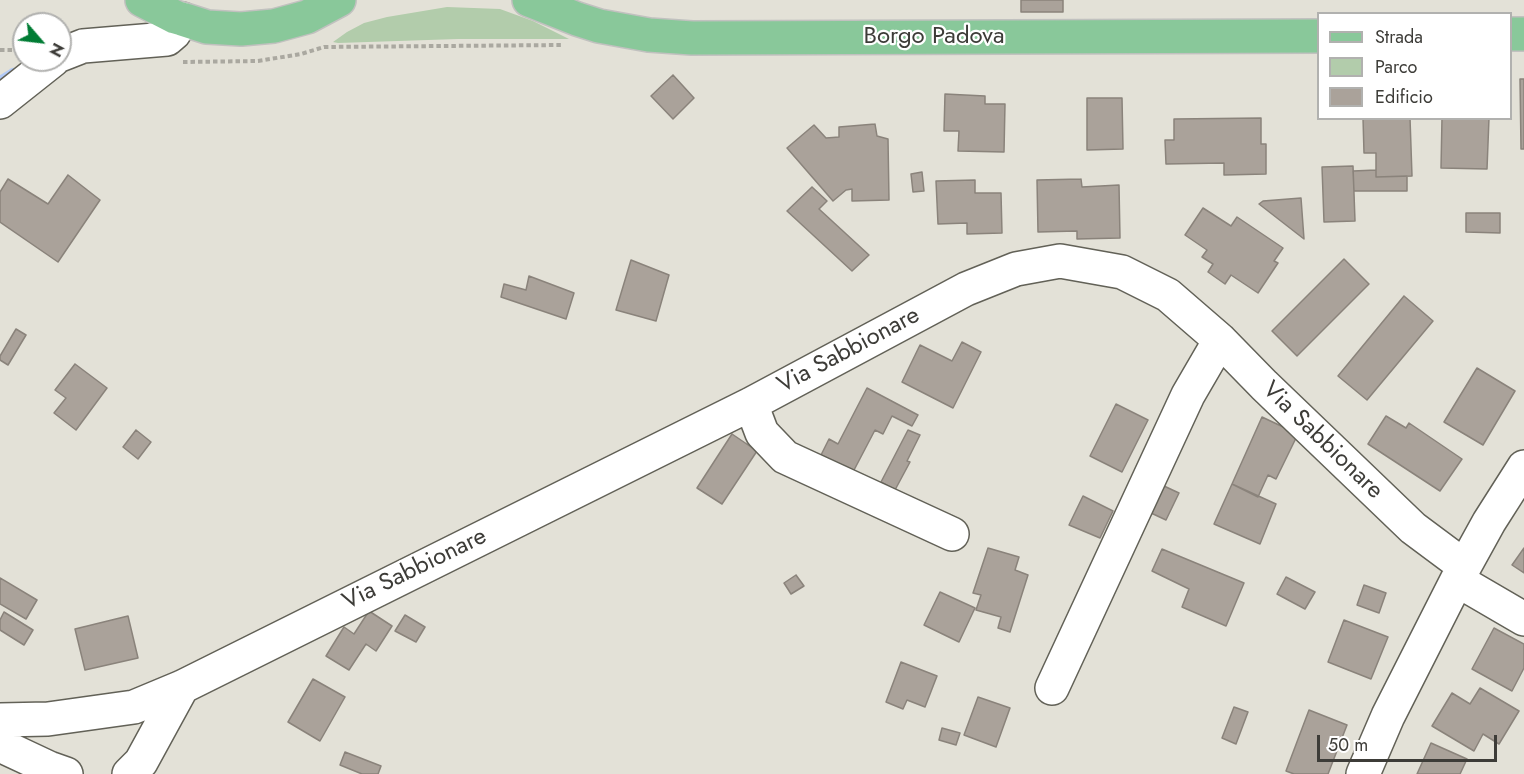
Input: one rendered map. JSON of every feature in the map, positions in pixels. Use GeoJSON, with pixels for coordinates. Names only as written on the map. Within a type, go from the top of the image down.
{"type":"FeatureCollection","features":[{"type":"Feature","properties":{"kind":"main road"},"geometry":{"type":"LineString","coordinates":[[141,1],[207,27],[241,30],[274,26],[307,17],[342,1]]}},
{"type":"Feature","properties":{"kind":"main road","name":"Borgo Padova"},"geometry":{"type":"LineString","coordinates":[[541,3],[588,23],[612,29],[649,35],[692,38],[1317,36]]}},
{"type":"Feature","properties":{"kind":"street"},"geometry":{"type":"LineString","coordinates":[[72,50],[83,46],[167,39],[174,33],[182,19]]}},
{"type":"Feature","properties":{"kind":"street"},"geometry":{"type":"LineString","coordinates":[[0,102],[38,72]]}},
{"type":"Feature","properties":{"kind":"street","name":"Via Sabbionare"},"geometry":{"type":"LineString","coordinates":[[0,720],[48,719],[134,707],[182,687],[751,404],[966,289],[1016,269],[1060,261],[1122,272],[1168,295],[1220,340],[1460,573],[1524,619]]}},
{"type":"Feature","properties":{"kind":"street"},"geometry":{"type":"LineString","coordinates":[[1052,688],[1188,394],[1220,340]]}},
{"type":"Feature","properties":{"kind":"street"},"geometry":{"type":"LineString","coordinates":[[751,404],[762,433],[785,456],[952,534]]}},
{"type":"Feature","properties":{"kind":"street"},"geometry":{"type":"LineString","coordinates":[[1363,774],[1388,717],[1460,573],[1524,467]]}},
{"type":"Feature","properties":{"kind":"street"},"geometry":{"type":"LineString","coordinates":[[129,774],[141,762],[182,687]]}},
{"type":"Feature","properties":{"kind":"street"},"geometry":{"type":"LineString","coordinates":[[0,745],[66,774]]}},
{"type":"Feature","properties":{"kind":"path"},"geometry":{"type":"LineString","coordinates":[[176,62],[258,61],[301,54],[324,46],[561,45]]}},
{"type":"Feature","properties":{"kind":"green space"},"geometry":{"type":"Polygon","coordinates":[[[447,7],[500,9],[533,21],[569,39],[333,42],[364,23],[447,7]]]}},
{"type":"Feature","properties":{"kind":"building"},"geometry":{"type":"Polygon","coordinates":[[[1021,0],[1063,0],[1063,12],[1021,12],[1021,0]]]}},
{"type":"Feature","properties":{"kind":"building"},"geometry":{"type":"Polygon","coordinates":[[[673,75],[694,98],[673,119],[651,96],[673,75]]]}},
{"type":"Feature","properties":{"kind":"building"},"geometry":{"type":"Polygon","coordinates":[[[1520,79],[1524,79],[1524,149],[1521,149],[1520,79]]]}},
{"type":"Feature","properties":{"kind":"building"},"geometry":{"type":"Polygon","coordinates":[[[945,94],[985,96],[985,104],[1005,104],[1004,152],[958,151],[959,131],[944,131],[945,94]]]}},
{"type":"Feature","properties":{"kind":"building"},"geometry":{"type":"Polygon","coordinates":[[[1087,98],[1122,98],[1123,149],[1087,150],[1087,98]]]}},
{"type":"Feature","properties":{"kind":"building"},"geometry":{"type":"Polygon","coordinates":[[[1261,118],[1261,144],[1266,144],[1266,174],[1224,175],[1224,163],[1166,164],[1165,140],[1174,140],[1174,119],[1261,118]]]}},
{"type":"Feature","properties":{"kind":"building"},"geometry":{"type":"Polygon","coordinates":[[[1363,120],[1410,120],[1412,176],[1376,177],[1376,153],[1364,153],[1363,120]]]}},
{"type":"Feature","properties":{"kind":"building"},"geometry":{"type":"Polygon","coordinates":[[[1442,120],[1489,120],[1487,169],[1441,168],[1442,120]]]}},
{"type":"Feature","properties":{"kind":"building"},"geometry":{"type":"Polygon","coordinates":[[[875,124],[877,136],[888,139],[889,200],[852,201],[852,189],[846,190],[833,201],[787,148],[814,125],[826,138],[839,137],[839,127],[875,124]]]}},
{"type":"Feature","properties":{"kind":"building"},"geometry":{"type":"Polygon","coordinates":[[[1353,166],[1355,221],[1324,222],[1322,167],[1353,166]]]}},
{"type":"Feature","properties":{"kind":"building"},"geometry":{"type":"Polygon","coordinates":[[[1376,170],[1376,177],[1407,176],[1407,191],[1354,191],[1353,171],[1376,170]]]}},
{"type":"Feature","properties":{"kind":"building"},"geometry":{"type":"Polygon","coordinates":[[[922,172],[924,191],[913,192],[911,174],[922,172]]]}},
{"type":"Feature","properties":{"kind":"building"},"geometry":{"type":"Polygon","coordinates":[[[68,175],[100,200],[58,262],[0,222],[0,192],[8,179],[48,204],[68,175]]]}},
{"type":"Feature","properties":{"kind":"building"},"geometry":{"type":"Polygon","coordinates":[[[1081,179],[1082,187],[1119,185],[1120,238],[1077,239],[1077,231],[1038,232],[1037,180],[1081,179]]]}},
{"type":"Feature","properties":{"kind":"building"},"geometry":{"type":"Polygon","coordinates":[[[975,180],[975,193],[1001,193],[1002,233],[967,234],[967,223],[938,224],[936,181],[975,180]]]}},
{"type":"Feature","properties":{"kind":"building"},"geometry":{"type":"Polygon","coordinates":[[[812,187],[827,201],[819,209],[869,255],[852,271],[787,211],[812,187]]]}},
{"type":"Feature","properties":{"kind":"building"},"geometry":{"type":"Polygon","coordinates":[[[1301,198],[1304,239],[1259,204],[1263,201],[1301,198]]]}},
{"type":"Feature","properties":{"kind":"building"},"geometry":{"type":"Polygon","coordinates":[[[1203,208],[1231,226],[1237,217],[1283,248],[1274,261],[1278,263],[1258,293],[1231,275],[1225,284],[1208,272],[1213,264],[1202,257],[1207,250],[1185,235],[1203,208]]]}},
{"type":"Feature","properties":{"kind":"building"},"geometry":{"type":"Polygon","coordinates":[[[1466,213],[1500,213],[1500,233],[1466,232],[1466,213]]]}},
{"type":"Feature","properties":{"kind":"building"},"geometry":{"type":"Polygon","coordinates":[[[1344,259],[1369,284],[1297,356],[1272,331],[1344,259]]]}},
{"type":"Feature","properties":{"kind":"building"},"geometry":{"type":"Polygon","coordinates":[[[631,260],[669,275],[656,321],[616,310],[631,260]]]}},
{"type":"Feature","properties":{"kind":"building"},"geometry":{"type":"Polygon","coordinates":[[[529,276],[574,293],[566,319],[501,297],[504,284],[526,290],[529,276]]]}},
{"type":"Feature","properties":{"kind":"building"},"geometry":{"type":"Polygon","coordinates":[[[1404,296],[1433,321],[1367,400],[1338,376],[1404,296]]]}},
{"type":"Feature","properties":{"kind":"building"},"geometry":{"type":"Polygon","coordinates":[[[16,329],[26,335],[8,365],[0,360],[0,356],[16,329]]]}},
{"type":"Feature","properties":{"kind":"building"},"geometry":{"type":"Polygon","coordinates":[[[962,342],[981,352],[953,408],[902,382],[920,345],[952,361],[962,342]]]}},
{"type":"Feature","properties":{"kind":"building"},"geometry":{"type":"Polygon","coordinates":[[[75,364],[107,388],[76,430],[54,413],[66,398],[55,390],[75,364]]]}},
{"type":"Feature","properties":{"kind":"building"},"geometry":{"type":"Polygon","coordinates":[[[1477,368],[1515,391],[1483,445],[1444,422],[1477,368]]]}},
{"type":"Feature","properties":{"kind":"building"},"geometry":{"type":"Polygon","coordinates":[[[867,388],[918,415],[912,426],[892,416],[883,434],[875,430],[853,472],[821,455],[829,439],[838,444],[867,388]]]}},
{"type":"Feature","properties":{"kind":"building"},"geometry":{"type":"Polygon","coordinates":[[[1116,404],[1148,420],[1122,472],[1090,456],[1116,404]]]}},
{"type":"Feature","properties":{"kind":"building"},"geometry":{"type":"Polygon","coordinates":[[[1386,416],[1406,428],[1409,423],[1462,459],[1440,491],[1368,444],[1386,416]]]}},
{"type":"Feature","properties":{"kind":"building"},"geometry":{"type":"Polygon","coordinates":[[[1262,417],[1298,434],[1276,479],[1268,475],[1258,497],[1232,484],[1262,417]]]}},
{"type":"Feature","properties":{"kind":"building"},"geometry":{"type":"Polygon","coordinates":[[[136,430],[151,442],[138,459],[123,447],[136,430]]]}},
{"type":"Feature","properties":{"kind":"building"},"geometry":{"type":"Polygon","coordinates":[[[908,430],[920,435],[907,461],[910,462],[895,490],[881,482],[908,430]]]}},
{"type":"Feature","properties":{"kind":"building"},"geometry":{"type":"Polygon","coordinates":[[[732,434],[757,451],[722,504],[697,488],[732,434]]]}},
{"type":"Feature","properties":{"kind":"building"},"geometry":{"type":"Polygon","coordinates":[[[1232,484],[1276,504],[1260,544],[1214,524],[1232,484]]]}},
{"type":"Feature","properties":{"kind":"building"},"geometry":{"type":"Polygon","coordinates":[[[1164,486],[1179,493],[1166,520],[1151,513],[1164,486]]]}},
{"type":"Feature","properties":{"kind":"building"},"geometry":{"type":"Polygon","coordinates":[[[1083,496],[1113,511],[1100,538],[1069,525],[1083,496]]]}},
{"type":"Feature","properties":{"kind":"building"},"geometry":{"type":"Polygon","coordinates":[[[988,548],[1019,557],[1015,570],[1028,575],[1010,632],[998,628],[1001,617],[976,610],[981,595],[973,593],[988,548]]]}},
{"type":"Feature","properties":{"kind":"building"},"geometry":{"type":"Polygon","coordinates":[[[1524,548],[1524,573],[1512,565],[1524,548]]]}},
{"type":"Feature","properties":{"kind":"building"},"geometry":{"type":"Polygon","coordinates":[[[1162,549],[1244,583],[1226,626],[1182,607],[1189,589],[1152,571],[1162,549]]]}},
{"type":"Feature","properties":{"kind":"building"},"geometry":{"type":"Polygon","coordinates":[[[796,575],[804,586],[791,594],[784,583],[796,575]]]}},
{"type":"Feature","properties":{"kind":"building"},"geometry":{"type":"Polygon","coordinates":[[[1286,577],[1315,592],[1305,609],[1277,594],[1286,577]]]}},
{"type":"Feature","properties":{"kind":"building"},"geometry":{"type":"Polygon","coordinates":[[[0,578],[37,600],[26,619],[0,604],[0,578]]]}},
{"type":"Feature","properties":{"kind":"building"},"geometry":{"type":"Polygon","coordinates":[[[1364,585],[1386,593],[1379,613],[1357,605],[1364,585]]]}},
{"type":"Feature","properties":{"kind":"building"},"geometry":{"type":"Polygon","coordinates":[[[940,592],[975,608],[959,642],[924,625],[940,592]]]}},
{"type":"Feature","properties":{"kind":"building"},"geometry":{"type":"Polygon","coordinates":[[[369,611],[392,626],[376,651],[366,644],[349,670],[326,656],[344,627],[354,634],[369,611]]]}},
{"type":"Feature","properties":{"kind":"building"},"geometry":{"type":"Polygon","coordinates":[[[4,612],[33,630],[24,645],[0,630],[0,620],[4,612]]]}},
{"type":"Feature","properties":{"kind":"building"},"geometry":{"type":"Polygon","coordinates":[[[405,615],[425,627],[416,642],[395,631],[405,615]]]}},
{"type":"Feature","properties":{"kind":"building"},"geometry":{"type":"Polygon","coordinates":[[[128,616],[138,658],[85,670],[75,629],[128,616]]]}},
{"type":"Feature","properties":{"kind":"building"},"geometry":{"type":"Polygon","coordinates":[[[1344,620],[1388,637],[1371,679],[1328,662],[1344,620]]]}},
{"type":"Feature","properties":{"kind":"building"},"geometry":{"type":"Polygon","coordinates":[[[1494,628],[1524,644],[1524,668],[1512,691],[1472,669],[1494,628]]]}},
{"type":"Feature","properties":{"kind":"building"},"geometry":{"type":"Polygon","coordinates":[[[901,662],[937,676],[925,707],[907,700],[903,709],[886,702],[901,662]]]}},
{"type":"Feature","properties":{"kind":"building"},"geometry":{"type":"Polygon","coordinates":[[[313,679],[345,697],[320,741],[288,722],[313,679]]]}},
{"type":"Feature","properties":{"kind":"building"},"geometry":{"type":"Polygon","coordinates":[[[1480,688],[1519,711],[1499,744],[1483,734],[1474,751],[1432,726],[1452,693],[1470,704],[1480,688]]]}},
{"type":"Feature","properties":{"kind":"building"},"geometry":{"type":"Polygon","coordinates":[[[978,697],[1010,708],[996,747],[964,735],[978,697]]]}},
{"type":"Feature","properties":{"kind":"building"},"geometry":{"type":"Polygon","coordinates":[[[1234,707],[1248,712],[1236,744],[1222,738],[1234,707]]]}},
{"type":"Feature","properties":{"kind":"building"},"geometry":{"type":"Polygon","coordinates":[[[1309,710],[1347,725],[1328,774],[1294,774],[1286,771],[1309,710]]]}},
{"type":"Feature","properties":{"kind":"building"},"geometry":{"type":"Polygon","coordinates":[[[942,728],[960,733],[956,745],[939,740],[942,728]]]}},
{"type":"Feature","properties":{"kind":"building"},"geometry":{"type":"Polygon","coordinates":[[[1431,743],[1467,759],[1460,774],[1417,774],[1431,743]]]}},
{"type":"Feature","properties":{"kind":"building"},"geometry":{"type":"Polygon","coordinates":[[[345,752],[381,766],[378,774],[362,774],[340,765],[345,752]]]}},
{"type":"Feature","properties":{"kind":"waterway"},"geometry":{"type":"LineString","coordinates":[[0,80],[13,72]]}}]}
